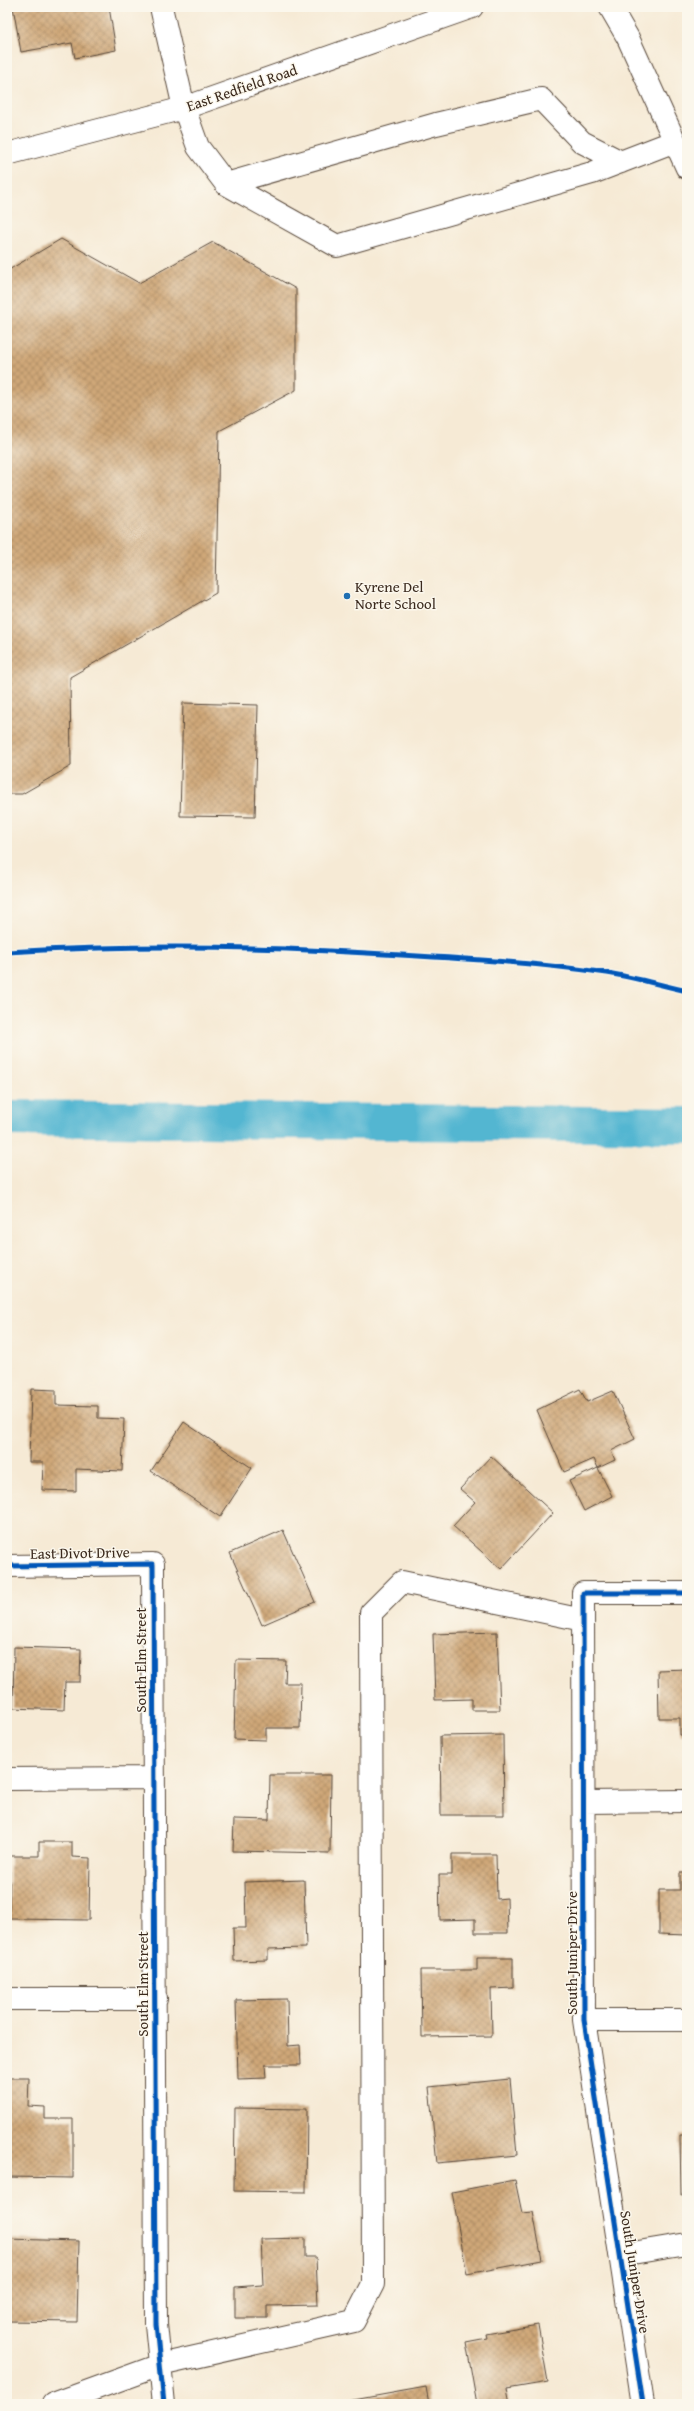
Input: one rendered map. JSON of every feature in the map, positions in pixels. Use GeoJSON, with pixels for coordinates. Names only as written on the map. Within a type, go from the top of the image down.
{"type":"FeatureCollection","features":[{"type":"Feature","properties":{"kind":"street"},"geometry":{"type":"LineString","coordinates":[[161,7],[184,108],[198,147],[226,184],[337,246],[592,174],[675,140]]}},
{"type":"Feature","properties":{"kind":"street","name":"East Redfield Road"},"geometry":{"type":"LineString","coordinates":[[7,154],[184,108],[472,7]]}},
{"type":"Feature","properties":{"kind":"street"},"geometry":{"type":"LineString","coordinates":[[610,7],[628,38],[687,168]]}},
{"type":"Feature","properties":{"kind":"street"},"geometry":{"type":"LineString","coordinates":[[226,184],[436,124],[541,98],[582,142],[621,162]]}},
{"type":"Feature","properties":{"kind":"street","name":"East Divot Drive"},"geometry":{"type":"LineString","coordinates":[[7,1566],[153,1564]]}},
{"type":"Feature","properties":{"kind":"street","name":"South Elm Street"},"geometry":{"type":"LineString","coordinates":[[153,1564],[156,1999],[156,2324],[164,2404]]}},
{"type":"Feature","properties":{"kind":"street"},"geometry":{"type":"LineString","coordinates":[[53,2404],[160,2365],[354,2321],[373,2284],[371,1613],[402,1582],[583,1620]]}},
{"type":"Feature","properties":{"kind":"street","name":"South Juniper Drive"},"geometry":{"type":"LineString","coordinates":[[643,2404],[584,2020],[583,1593],[687,1593]]}},
{"type":"Feature","properties":{"kind":"street"},"geometry":{"type":"LineString","coordinates":[[7,1780],[154,1778]]}},
{"type":"Feature","properties":{"kind":"street"},"geometry":{"type":"LineString","coordinates":[[584,1802],[687,1801]]}},
{"type":"Feature","properties":{"kind":"street"},"geometry":{"type":"LineString","coordinates":[[7,1999],[156,1999]]}},
{"type":"Feature","properties":{"kind":"street"},"geometry":{"type":"LineString","coordinates":[[584,2020],[687,2020]]}},
{"type":"Feature","properties":{"kind":"street"},"geometry":{"type":"LineString","coordinates":[[620,2255],[687,2244]]}},
{"type":"Feature","properties":{"kind":"building"},"geometry":{"type":"Polygon","coordinates":[[[13,7],[109,7],[116,50],[75,58],[72,43],[21,52],[13,7]]]}},
{"type":"Feature","properties":{"kind":"building"},"geometry":{"type":"Polygon","coordinates":[[[61,239],[139,283],[213,242],[296,289],[296,390],[219,431],[216,593],[70,677],[71,766],[22,794],[7,794],[7,271],[61,239]]]}},
{"type":"Feature","properties":{"kind":"building"},"geometry":{"type":"Polygon","coordinates":[[[183,703],[258,705],[255,817],[180,816],[183,703]]]}},
{"type":"Feature","properties":{"kind":"building"},"geometry":{"type":"Polygon","coordinates":[[[31,1389],[56,1390],[56,1405],[98,1406],[98,1418],[124,1419],[122,1471],[76,1469],[76,1491],[42,1490],[43,1462],[29,1462],[31,1389]]]}},
{"type":"Feature","properties":{"kind":"building"},"geometry":{"type":"Polygon","coordinates":[[[580,1389],[587,1402],[613,1391],[635,1439],[611,1451],[615,1460],[598,1468],[594,1459],[564,1472],[537,1410],[580,1389]]]}},
{"type":"Feature","properties":{"kind":"building"},"geometry":{"type":"Polygon","coordinates":[[[184,1422],[252,1468],[220,1517],[151,1471],[184,1422]]]}},
{"type":"Feature","properties":{"kind":"building"},"geometry":{"type":"Polygon","coordinates":[[[491,1456],[553,1513],[501,1569],[453,1526],[475,1502],[460,1489],[491,1456]]]}},
{"type":"Feature","properties":{"kind":"building"},"geometry":{"type":"Polygon","coordinates":[[[598,1468],[612,1496],[584,1511],[569,1481],[598,1468]]]}},
{"type":"Feature","properties":{"kind":"building"},"geometry":{"type":"Polygon","coordinates":[[[283,1530],[315,1602],[262,1625],[230,1553],[283,1530]]]}},
{"type":"Feature","properties":{"kind":"building"},"geometry":{"type":"Polygon","coordinates":[[[497,1632],[500,1710],[472,1710],[472,1699],[435,1700],[433,1634],[497,1632]]]}},
{"type":"Feature","properties":{"kind":"building"},"geometry":{"type":"Polygon","coordinates":[[[14,1647],[81,1649],[80,1682],[65,1682],[64,1710],[13,1708],[14,1647]]]}},
{"type":"Feature","properties":{"kind":"building"},"geometry":{"type":"Polygon","coordinates":[[[236,1660],[286,1661],[285,1683],[301,1683],[300,1728],[266,1728],[266,1740],[234,1739],[236,1660]]]}},
{"type":"Feature","properties":{"kind":"building"},"geometry":{"type":"Polygon","coordinates":[[[687,1669],[687,1735],[680,1735],[680,1718],[659,1718],[658,1670],[687,1669]]]}},
{"type":"Feature","properties":{"kind":"building"},"geometry":{"type":"Polygon","coordinates":[[[503,1735],[504,1815],[441,1815],[440,1736],[503,1735]]]}},
{"type":"Feature","properties":{"kind":"building"},"geometry":{"type":"Polygon","coordinates":[[[270,1775],[331,1775],[330,1853],[233,1851],[234,1819],[269,1820],[270,1775]]]}},
{"type":"Feature","properties":{"kind":"building"},"geometry":{"type":"Polygon","coordinates":[[[39,1842],[72,1842],[72,1857],[90,1858],[89,1920],[9,1919],[10,1856],[39,1856],[39,1842]]]}},
{"type":"Feature","properties":{"kind":"building"},"geometry":{"type":"Polygon","coordinates":[[[452,1854],[496,1854],[497,1899],[507,1898],[508,1933],[475,1933],[475,1919],[440,1920],[439,1875],[452,1875],[452,1854]]]}},
{"type":"Feature","properties":{"kind":"building"},"geometry":{"type":"Polygon","coordinates":[[[680,1873],[687,1873],[687,1935],[659,1934],[659,1890],[680,1890],[680,1873]]]}},
{"type":"Feature","properties":{"kind":"building"},"geometry":{"type":"Polygon","coordinates":[[[304,1880],[306,1948],[268,1949],[268,1960],[234,1961],[233,1928],[246,1928],[245,1882],[304,1880]]]}},
{"type":"Feature","properties":{"kind":"building"},"geometry":{"type":"Polygon","coordinates":[[[477,1958],[513,1958],[513,1988],[491,1989],[492,2036],[422,2037],[421,1970],[477,1970],[477,1958]]]}},
{"type":"Feature","properties":{"kind":"building"},"geometry":{"type":"Polygon","coordinates":[[[287,1999],[288,2046],[300,2045],[301,2065],[265,2065],[266,2078],[238,2079],[236,2000],[287,1999]]]}},
{"type":"Feature","properties":{"kind":"building"},"geometry":{"type":"Polygon","coordinates":[[[7,2078],[29,2078],[28,2106],[45,2107],[45,2119],[73,2119],[73,2178],[7,2177],[7,2078]]]}},
{"type":"Feature","properties":{"kind":"building"},"geometry":{"type":"Polygon","coordinates":[[[510,2079],[517,2155],[437,2163],[429,2087],[510,2079]]]}},
{"type":"Feature","properties":{"kind":"building"},"geometry":{"type":"Polygon","coordinates":[[[235,2108],[307,2109],[306,2192],[234,2191],[235,2108]]]}},
{"type":"Feature","properties":{"kind":"building"},"geometry":{"type":"Polygon","coordinates":[[[680,2135],[687,2135],[687,2194],[681,2195],[680,2135]]]}},
{"type":"Feature","properties":{"kind":"building"},"geometry":{"type":"Polygon","coordinates":[[[515,2180],[522,2213],[533,2212],[542,2260],[467,2274],[452,2192],[515,2180]]]}},
{"type":"Feature","properties":{"kind":"building"},"geometry":{"type":"Polygon","coordinates":[[[305,2238],[305,2257],[316,2257],[318,2305],[267,2306],[267,2318],[235,2318],[235,2287],[263,2285],[261,2239],[305,2238]]]}},
{"type":"Feature","properties":{"kind":"building"},"geometry":{"type":"Polygon","coordinates":[[[7,2239],[79,2241],[77,2322],[7,2321],[7,2239]]]}},
{"type":"Feature","properties":{"kind":"building"},"geometry":{"type":"Polygon","coordinates":[[[538,2325],[548,2382],[507,2389],[510,2404],[477,2404],[466,2342],[487,2338],[486,2334],[538,2325]]]}},
{"type":"Feature","properties":{"kind":"building"},"geometry":{"type":"Polygon","coordinates":[[[426,2387],[429,2404],[348,2404],[348,2401],[426,2387]]]}},
{"type":"Feature","properties":{"kind":"waterway"},"geometry":{"type":"LineString","coordinates":[[7,1118],[687,1125]]}},
{"type":"Feature","properties":{"kind":"cycle path"},"geometry":{"type":"LineString","coordinates":[[7,952],[56,949],[155,947],[254,948],[352,952],[479,960],[556,967],[617,975],[687,991]]}},
{"type":"Feature","properties":{"kind":"cycle path"},"geometry":{"type":"LineString","coordinates":[[7,1566],[153,1564],[156,2324],[164,2404]]}},
{"type":"Feature","properties":{"kind":"cycle path"},"geometry":{"type":"LineString","coordinates":[[643,2404],[584,2020],[583,1593],[687,1593]]}},
{"type":"Feature","properties":{"kind":"place","name":"Kyrene Del Norte School"},"geometry":{"type":"Point","coordinates":[347,596]}}]}
